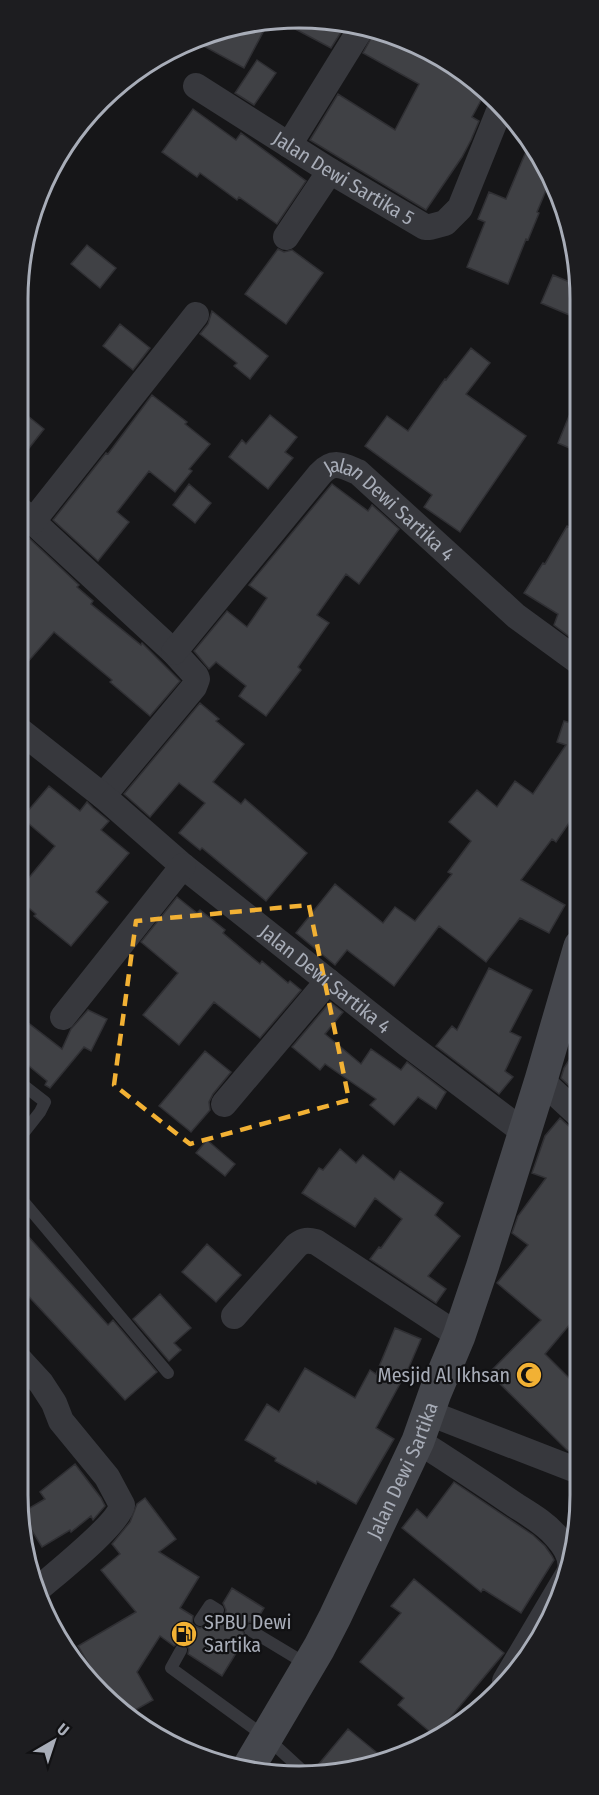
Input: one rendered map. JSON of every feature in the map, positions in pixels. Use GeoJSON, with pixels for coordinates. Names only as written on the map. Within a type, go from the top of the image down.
{"type":"FeatureCollection","features":[{"type":"Feature","properties":{"kind":"main road","name":"Jalan Dewi Sartika"},"geometry":{"type":"LineString","coordinates":[[252,1762],[309,1666],[347,1594],[423,1427],[459,1336],[505,1198],[570,980]]}},
{"type":"Feature","properties":{"kind":"street"},"geometry":{"type":"LineString","coordinates":[[289,145],[357,35]]}},
{"type":"Feature","properties":{"kind":"street","name":"Jalan Dewi Sartika 5"},"geometry":{"type":"LineString","coordinates":[[196,86],[330,171],[424,226],[430,227],[445,223],[460,208],[497,115]]}},
{"type":"Feature","properties":{"kind":"street"},"geometry":{"type":"LineString","coordinates":[[286,237],[330,171]]}},
{"type":"Feature","properties":{"kind":"street"},"geometry":{"type":"LineString","coordinates":[[29,511],[196,315]]}},
{"type":"Feature","properties":{"kind":"street","name":"Jalan Dewi Sartika 4"},"geometry":{"type":"LineString","coordinates":[[174,652],[320,474],[327,467],[340,465],[358,472],[516,616],[570,655]]}},
{"type":"Feature","properties":{"kind":"street"},"geometry":{"type":"LineString","coordinates":[[29,518],[196,675],[196,682],[103,796]]}},
{"type":"Feature","properties":{"kind":"street","name":"Jalan Dewi Sartika 4"},"geometry":{"type":"LineString","coordinates":[[29,738],[103,796],[183,866],[406,1043],[524,1132]]}},
{"type":"Feature","properties":{"kind":"street"},"geometry":{"type":"LineString","coordinates":[[63,1017],[183,866]]}},
{"type":"Feature","properties":{"kind":"street"},"geometry":{"type":"LineString","coordinates":[[224,1104],[328,981]]}},
{"type":"Feature","properties":{"kind":"street"},"geometry":{"type":"LineString","coordinates":[[541,1080],[570,1107]]}},
{"type":"Feature","properties":{"kind":"street"},"geometry":{"type":"LineString","coordinates":[[234,1316],[297,1245],[308,1240],[316,1242],[459,1336]]}},
{"type":"Feature","properties":{"kind":"street"},"geometry":{"type":"LineString","coordinates":[[29,1370],[42,1383],[61,1421],[107,1477],[122,1505],[118,1515],[103,1531],[43,1584]]}},
{"type":"Feature","properties":{"kind":"street"},"geometry":{"type":"LineString","coordinates":[[423,1427],[570,1469]]}},
{"type":"Feature","properties":{"kind":"street"},"geometry":{"type":"LineString","coordinates":[[423,1427],[472,1476],[543,1524],[556,1536],[565,1549]]}},
{"type":"Feature","properties":{"kind":"lane"},"geometry":{"type":"LineString","coordinates":[[29,1090],[45,1102],[29,1126]]}},
{"type":"Feature","properties":{"kind":"lane"},"geometry":{"type":"LineString","coordinates":[[29,1208],[168,1373]]}},
{"type":"Feature","properties":{"kind":"lane"},"geometry":{"type":"LineString","coordinates":[[200,1620],[210,1605],[218,1610]]}},
{"type":"Feature","properties":{"kind":"lane"},"geometry":{"type":"LineString","coordinates":[[250,1630],[309,1666]]}},
{"type":"Feature","properties":{"kind":"lane"},"geometry":{"type":"LineString","coordinates":[[182,1650],[171,1668],[267,1738],[297,1766]]}},
{"type":"Feature","properties":{"kind":"highlighted area"},"geometry":{"type":"Polygon","coordinates":[[[309,905],[349,1100],[190,1144],[114,1085],[136,921],[309,905]]]}},
{"type":"Feature","properties":{"kind":"building"},"geometry":{"type":"Polygon","coordinates":[[[294,28],[341,32],[331,48],[294,28]]]}},
{"type":"Feature","properties":{"kind":"building"},"geometry":{"type":"Polygon","coordinates":[[[264,31],[244,68],[204,46],[264,31]]]}},
{"type":"Feature","properties":{"kind":"building"},"geometry":{"type":"Polygon","coordinates":[[[371,38],[403,49],[450,74],[482,99],[472,117],[479,121],[471,140],[426,210],[310,140],[338,94],[395,130],[419,84],[363,53],[371,38]]]}},
{"type":"Feature","properties":{"kind":"building"},"geometry":{"type":"Polygon","coordinates":[[[257,60],[276,73],[254,105],[235,93],[257,60]]]}},
{"type":"Feature","properties":{"kind":"building"},"geometry":{"type":"Polygon","coordinates":[[[193,109],[236,140],[241,133],[306,181],[277,224],[239,197],[237,200],[200,173],[197,177],[162,152],[193,109]]]}},
{"type":"Feature","properties":{"kind":"building"},"geometry":{"type":"Polygon","coordinates":[[[526,151],[547,189],[537,212],[539,213],[508,284],[467,267],[485,222],[478,219],[489,192],[506,199],[526,151]]]}},
{"type":"Feature","properties":{"kind":"building"},"geometry":{"type":"Polygon","coordinates":[[[87,245],[116,268],[100,288],[71,264],[87,245]]]}},
{"type":"Feature","properties":{"kind":"building"},"geometry":{"type":"Polygon","coordinates":[[[278,249],[284,252],[292,250],[323,273],[286,324],[245,294],[278,249]]]}},
{"type":"Feature","properties":{"kind":"building"},"geometry":{"type":"Polygon","coordinates":[[[553,275],[570,282],[570,315],[541,303],[553,275]]]}},
{"type":"Feature","properties":{"kind":"building"},"geometry":{"type":"Polygon","coordinates":[[[212,311],[268,356],[250,379],[234,366],[237,363],[200,334],[208,324],[212,311]]]}},
{"type":"Feature","properties":{"kind":"building"},"geometry":{"type":"Polygon","coordinates":[[[120,324],[150,348],[133,370],[103,346],[120,324]]]}},
{"type":"Feature","properties":{"kind":"building"},"geometry":{"type":"Polygon","coordinates":[[[471,348],[490,363],[466,394],[526,436],[460,532],[424,507],[432,495],[365,446],[387,416],[408,431],[445,379],[471,348]]]}},
{"type":"Feature","properties":{"kind":"building"},"geometry":{"type":"Polygon","coordinates":[[[152,395],[187,422],[185,424],[210,444],[189,469],[192,471],[175,492],[149,471],[117,512],[129,522],[98,561],[53,520],[106,453],[108,454],[152,395]]]}},
{"type":"Feature","properties":{"kind":"building"},"geometry":{"type":"Polygon","coordinates":[[[570,414],[570,448],[558,443],[570,414]]]}},
{"type":"Feature","properties":{"kind":"building"},"geometry":{"type":"Polygon","coordinates":[[[270,415],[297,437],[285,452],[293,458],[268,489],[229,457],[242,440],[246,444],[270,415]]]}},
{"type":"Feature","properties":{"kind":"building"},"geometry":{"type":"Polygon","coordinates":[[[29,417],[44,429],[29,448],[29,417]]]}},
{"type":"Feature","properties":{"kind":"building"},"geometry":{"type":"Polygon","coordinates":[[[189,484],[211,503],[195,523],[173,505],[189,484]]]}},
{"type":"Feature","properties":{"kind":"building"},"geometry":{"type":"Polygon","coordinates":[[[332,484],[368,511],[372,505],[399,529],[359,584],[346,574],[317,615],[329,623],[298,667],[301,670],[266,716],[239,696],[246,686],[216,662],[209,669],[194,651],[227,611],[247,627],[267,598],[249,585],[332,484]]]}},
{"type":"Feature","properties":{"kind":"building"},"geometry":{"type":"Polygon","coordinates":[[[567,526],[570,528],[570,637],[554,625],[558,614],[524,593],[543,563],[545,564],[567,526]]]}},
{"type":"Feature","properties":{"kind":"building"},"geometry":{"type":"Polygon","coordinates":[[[29,538],[79,585],[77,587],[93,601],[91,604],[141,645],[142,643],[180,681],[150,716],[110,682],[112,680],[54,632],[29,660],[29,538]]]}},
{"type":"Feature","properties":{"kind":"building"},"geometry":{"type":"Polygon","coordinates":[[[200,703],[219,719],[216,721],[244,744],[213,782],[241,804],[245,799],[307,853],[266,901],[202,848],[200,850],[179,833],[205,803],[179,783],[150,817],[124,794],[200,703]]]}},
{"type":"Feature","properties":{"kind":"building"},"geometry":{"type":"Polygon","coordinates":[[[564,721],[570,723],[570,821],[556,842],[552,839],[521,880],[565,905],[549,933],[520,918],[486,962],[439,926],[394,986],[347,950],[335,965],[296,933],[335,884],[383,923],[395,907],[415,921],[452,874],[448,872],[471,841],[449,822],[477,790],[497,807],[515,781],[533,794],[566,745],[557,742],[564,721]]]}},
{"type":"Feature","properties":{"kind":"building"},"geometry":{"type":"Polygon","coordinates":[[[49,786],[80,811],[87,802],[109,821],[101,830],[129,853],[96,892],[108,902],[71,946],[34,916],[36,914],[29,908],[29,878],[55,846],[29,824],[29,810],[49,786]]]}},
{"type":"Feature","properties":{"kind":"building"},"geometry":{"type":"Polygon","coordinates":[[[177,897],[197,913],[200,910],[225,930],[223,933],[260,964],[262,961],[288,983],[290,981],[301,990],[260,1038],[214,1002],[179,1045],[143,1015],[178,973],[141,942],[177,897]]]}},
{"type":"Feature","properties":{"kind":"building"},"geometry":{"type":"Polygon","coordinates":[[[489,968],[532,990],[510,1032],[521,1037],[505,1071],[513,1077],[499,1094],[436,1046],[452,1026],[457,1030],[489,968]]]}},
{"type":"Feature","properties":{"kind":"building"},"geometry":{"type":"Polygon","coordinates":[[[330,1002],[343,1012],[325,1034],[361,1064],[371,1049],[401,1070],[407,1062],[446,1092],[436,1109],[418,1097],[394,1125],[370,1105],[376,1099],[325,1064],[320,1070],[292,1047],[330,1002]]]}},
{"type":"Feature","properties":{"kind":"building"},"geometry":{"type":"Polygon","coordinates":[[[88,1010],[107,1019],[91,1051],[84,1047],[50,1088],[45,1085],[47,1081],[29,1066],[29,1024],[62,1049],[71,1029],[88,1010]]]}},
{"type":"Feature","properties":{"kind":"building"},"geometry":{"type":"Polygon","coordinates":[[[205,1051],[231,1072],[213,1094],[209,1102],[210,1110],[191,1132],[159,1106],[205,1051]]]}},
{"type":"Feature","properties":{"kind":"building"},"geometry":{"type":"Polygon","coordinates":[[[570,1059],[570,1087],[561,1078],[570,1059]]]}},
{"type":"Feature","properties":{"kind":"building"},"geometry":{"type":"Polygon","coordinates":[[[560,1118],[570,1127],[570,1324],[545,1354],[570,1379],[570,1452],[489,1373],[541,1320],[497,1283],[528,1245],[512,1233],[518,1216],[546,1178],[532,1173],[545,1136],[560,1118]]]}},
{"type":"Feature","properties":{"kind":"building"},"geometry":{"type":"Polygon","coordinates":[[[207,1140],[235,1164],[225,1176],[196,1153],[207,1140]]]}},
{"type":"Feature","properties":{"kind":"building"},"geometry":{"type":"Polygon","coordinates":[[[340,1149],[356,1163],[363,1155],[394,1180],[400,1171],[443,1203],[435,1215],[460,1236],[428,1276],[446,1289],[436,1303],[370,1259],[402,1219],[375,1198],[355,1227],[302,1193],[319,1168],[323,1170],[340,1149]]]}},
{"type":"Feature","properties":{"kind":"building"},"geometry":{"type":"Polygon","coordinates":[[[29,1237],[108,1325],[113,1320],[157,1372],[125,1400],[29,1297],[29,1237]]]}},
{"type":"Feature","properties":{"kind":"building"},"geometry":{"type":"Polygon","coordinates":[[[207,1244],[241,1275],[216,1302],[182,1272],[207,1244]]]}},
{"type":"Feature","properties":{"kind":"building"},"geometry":{"type":"Polygon","coordinates":[[[160,1294],[191,1328],[174,1343],[181,1350],[169,1361],[133,1319],[160,1294]]]}},
{"type":"Feature","properties":{"kind":"building"},"geometry":{"type":"Polygon","coordinates":[[[395,1328],[421,1339],[409,1367],[376,1428],[394,1439],[356,1504],[317,1481],[316,1484],[275,1461],[276,1458],[245,1440],[267,1404],[279,1412],[305,1368],[355,1398],[370,1370],[376,1374],[395,1328]]]}},
{"type":"Feature","properties":{"kind":"building"},"geometry":{"type":"Polygon","coordinates":[[[75,1464],[105,1506],[93,1520],[91,1516],[71,1532],[70,1530],[42,1547],[31,1529],[29,1513],[29,1508],[45,1499],[40,1492],[75,1464]]]}},
{"type":"Feature","properties":{"kind":"building"},"geometry":{"type":"Polygon","coordinates":[[[454,1482],[533,1535],[552,1556],[554,1560],[521,1613],[483,1589],[481,1592],[402,1528],[417,1509],[427,1518],[454,1482]]]}},
{"type":"Feature","properties":{"kind":"building"},"geometry":{"type":"Polygon","coordinates":[[[145,1498],[176,1539],[159,1552],[199,1577],[180,1608],[193,1616],[192,1623],[195,1626],[200,1628],[208,1626],[214,1617],[225,1615],[226,1610],[223,1603],[232,1588],[264,1608],[255,1623],[250,1622],[243,1625],[242,1630],[246,1637],[222,1676],[188,1654],[189,1649],[185,1643],[180,1642],[174,1646],[160,1636],[137,1672],[153,1700],[135,1710],[96,1674],[78,1646],[136,1612],[101,1570],[120,1554],[112,1544],[130,1522],[137,1504],[145,1498]]]}},
{"type":"Feature","properties":{"kind":"building"},"geometry":{"type":"Polygon","coordinates":[[[414,1579],[504,1653],[445,1724],[431,1732],[398,1705],[404,1698],[360,1662],[401,1613],[391,1606],[414,1579]]]}},
{"type":"Feature","properties":{"kind":"building"},"geometry":{"type":"Polygon","coordinates":[[[348,1729],[379,1754],[352,1761],[317,1766],[348,1729]]]}},
{"type":"Feature","properties":{"kind":"place","name":"Mesjid Al Ikhsan"},"geometry":{"type":"Point","coordinates":[529,1375]}},
{"type":"Feature","properties":{"kind":"place","name":"SPBU Dewi Sartika"},"geometry":{"type":"Point","coordinates":[184,1634]}}]}
